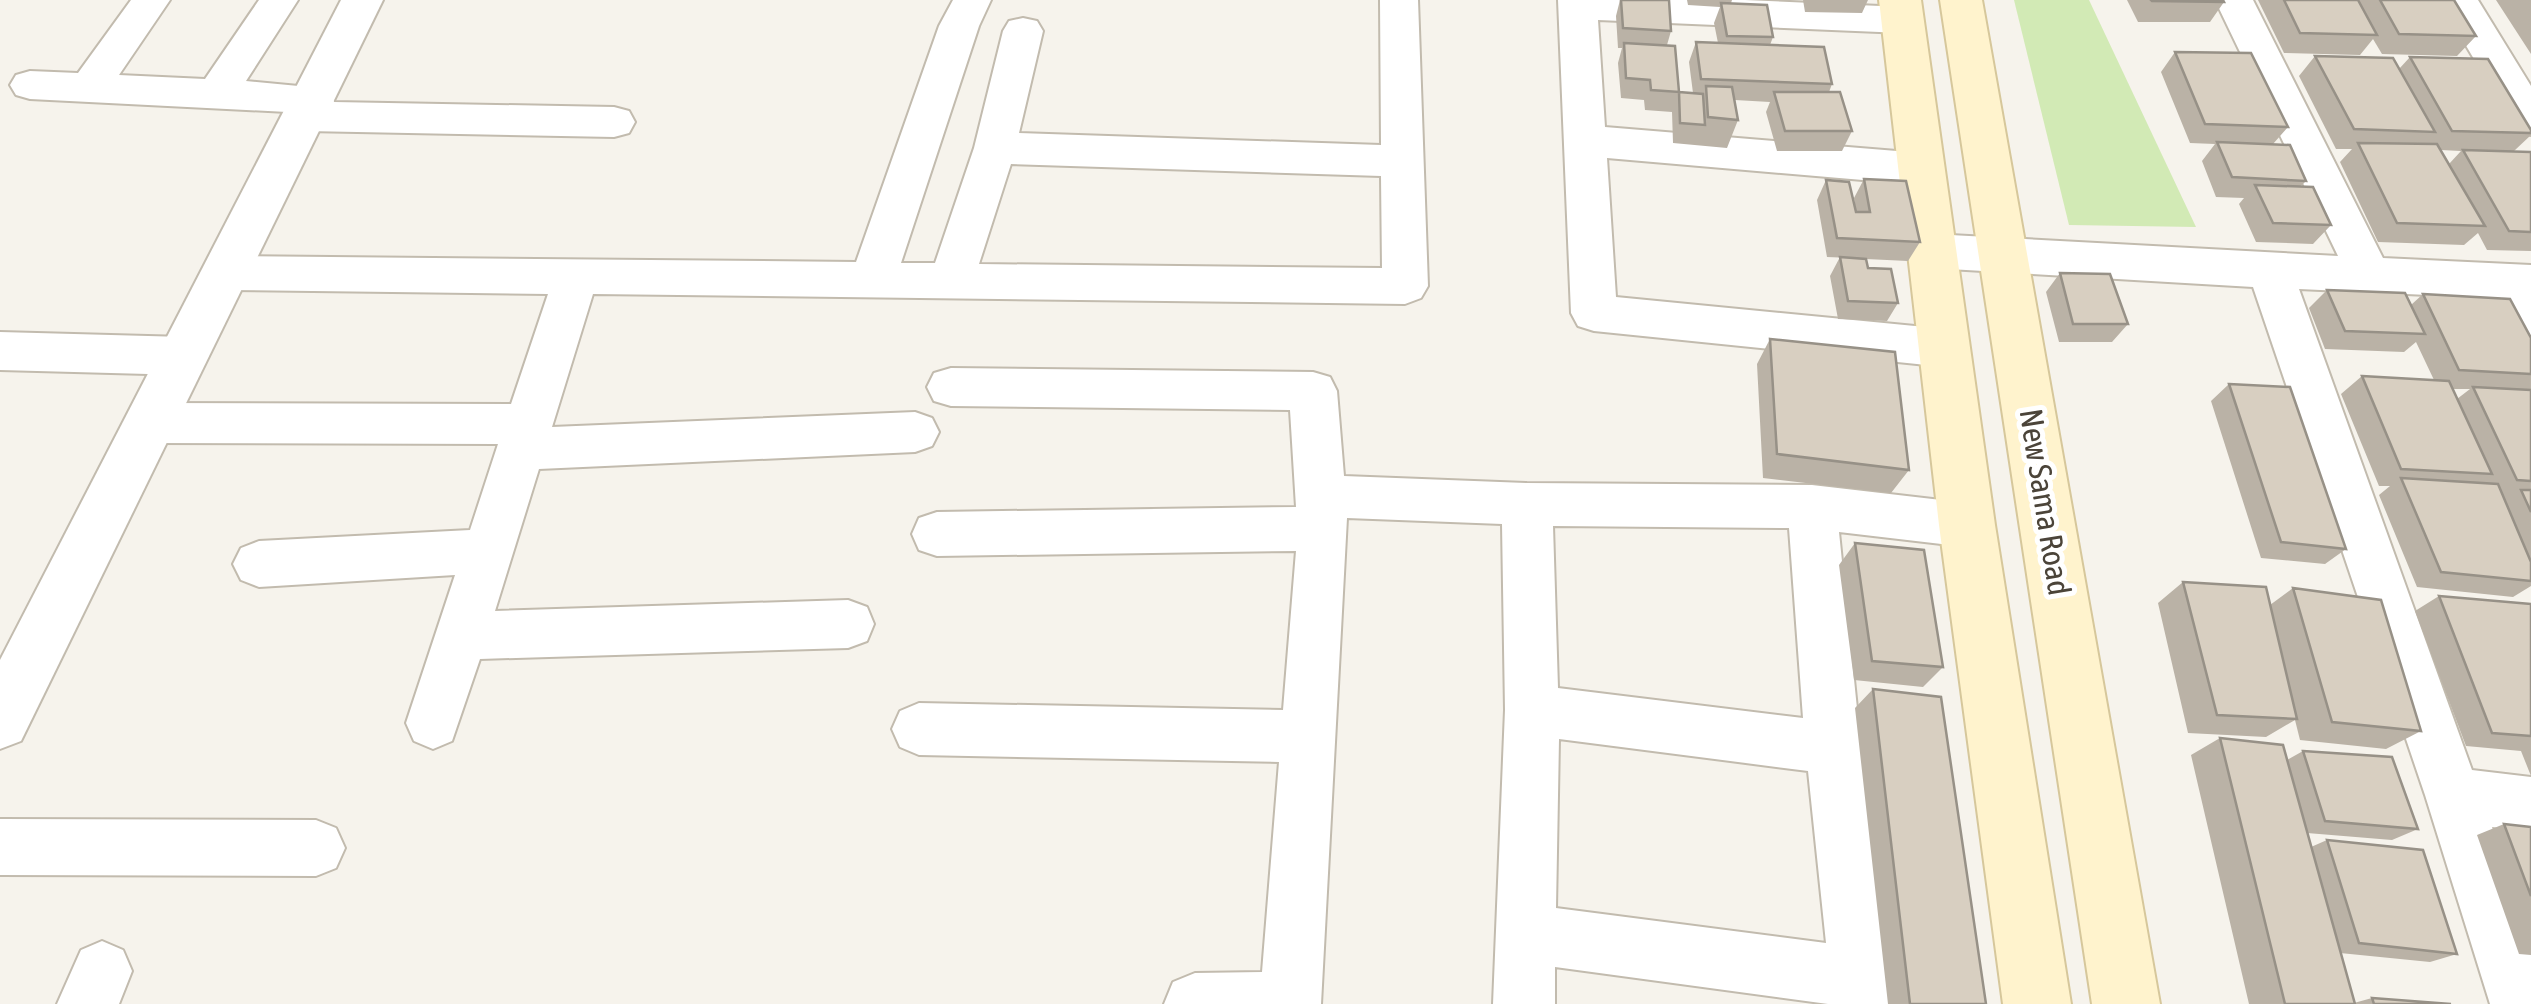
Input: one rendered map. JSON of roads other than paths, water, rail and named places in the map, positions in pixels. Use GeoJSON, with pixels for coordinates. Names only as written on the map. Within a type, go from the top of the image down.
{"type":"FeatureCollection","features":[{"type":"Feature","properties":{"kind":"main road","name":"New Sama Road"},"geometry":{"type":"LineString","coordinates":[[1961,0],[2126,1004]]}},
{"type":"Feature","properties":{"kind":"main road"},"geometry":{"type":"LineString","coordinates":[[1901,10],[1967,525],[2037,1004]]}},
{"type":"Feature","properties":{"kind":"street"},"geometry":{"type":"LineString","coordinates":[[89,88],[152,0]]}},
{"type":"Feature","properties":{"kind":"street"},"geometry":{"type":"LineString","coordinates":[[216,94],[279,0]]}},
{"type":"Feature","properties":{"kind":"street"},"geometry":{"type":"LineString","coordinates":[[0,721],[362,0]]}},
{"type":"Feature","properties":{"kind":"street"},"geometry":{"type":"LineString","coordinates":[[872,280],[953,44],[972,0]]}},
{"type":"Feature","properties":{"kind":"street"},"geometry":{"type":"LineString","coordinates":[[227,273],[1405,286],[1399,0]]}},
{"type":"Feature","properties":{"kind":"street"},"geometry":{"type":"LineString","coordinates":[[2234,0],[2369,274]]}},
{"type":"Feature","properties":{"kind":"street"},"geometry":{"type":"LineString","coordinates":[[2458,0],[2531,120]]}},
{"type":"Feature","properties":{"kind":"street"},"geometry":{"type":"LineString","coordinates":[[1901,10],[1577,3],[1594,313],[1946,348]]}},
{"type":"Feature","properties":{"kind":"street"},"geometry":{"type":"LineString","coordinates":[[951,282],[995,148],[1023,30]]}},
{"type":"Feature","properties":{"kind":"street"},"geometry":{"type":"LineString","coordinates":[[30,85],[216,94],[311,108],[614,122]]}},
{"type":"Feature","properties":{"kind":"street"},"geometry":{"type":"LineString","coordinates":[[1586,141],[1921,169]]}},
{"type":"Feature","properties":{"kind":"street"},"geometry":{"type":"LineString","coordinates":[[995,148],[1402,160]]}},
{"type":"Feature","properties":{"kind":"street"},"geometry":{"type":"LineString","coordinates":[[1932,251],[2005,258],[2519,282],[2531,329]]}},
{"type":"Feature","properties":{"kind":"street"},"geometry":{"type":"LineString","coordinates":[[2270,271],[2453,795],[2521,1004]]}},
{"type":"Feature","properties":{"kind":"street"},"geometry":{"type":"LineString","coordinates":[[434,723],[576,277]]}},
{"type":"Feature","properties":{"kind":"street"},"geometry":{"type":"LineString","coordinates":[[0,351],[185,356]]}},
{"type":"Feature","properties":{"kind":"street"},"geometry":{"type":"LineString","coordinates":[[951,387],[1312,391],[1322,513],[1290,1003],[1196,1004]]}},
{"type":"Feature","properties":{"kind":"street"},"geometry":{"type":"LineString","coordinates":[[151,423],[525,437],[915,432]]}},
{"type":"Feature","properties":{"kind":"street"},"geometry":{"type":"LineString","coordinates":[[937,534],[1527,504],[1812,507],[1967,525]]}},
{"type":"Feature","properties":{"kind":"street"},"geometry":{"type":"LineString","coordinates":[[1524,1004],[1532,710],[1527,504]]}},
{"type":"Feature","properties":{"kind":"street"},"geometry":{"type":"LineString","coordinates":[[1524,933],[1861,991],[1833,748],[1812,507]]}},
{"type":"Feature","properties":{"kind":"street"},"geometry":{"type":"LineString","coordinates":[[259,564],[488,550]]}},
{"type":"Feature","properties":{"kind":"street"},"geometry":{"type":"LineString","coordinates":[[461,636],[848,624]]}},
{"type":"Feature","properties":{"kind":"street"},"geometry":{"type":"LineString","coordinates":[[1532,710],[1833,748]]}},
{"type":"Feature","properties":{"kind":"street"},"geometry":{"type":"LineString","coordinates":[[919,729],[1307,737]]}},
{"type":"Feature","properties":{"kind":"street"},"geometry":{"type":"LineString","coordinates":[[2453,795],[2531,804]]}},
{"type":"Feature","properties":{"kind":"street"},"geometry":{"type":"LineString","coordinates":[[0,847],[316,848]]}}]}
